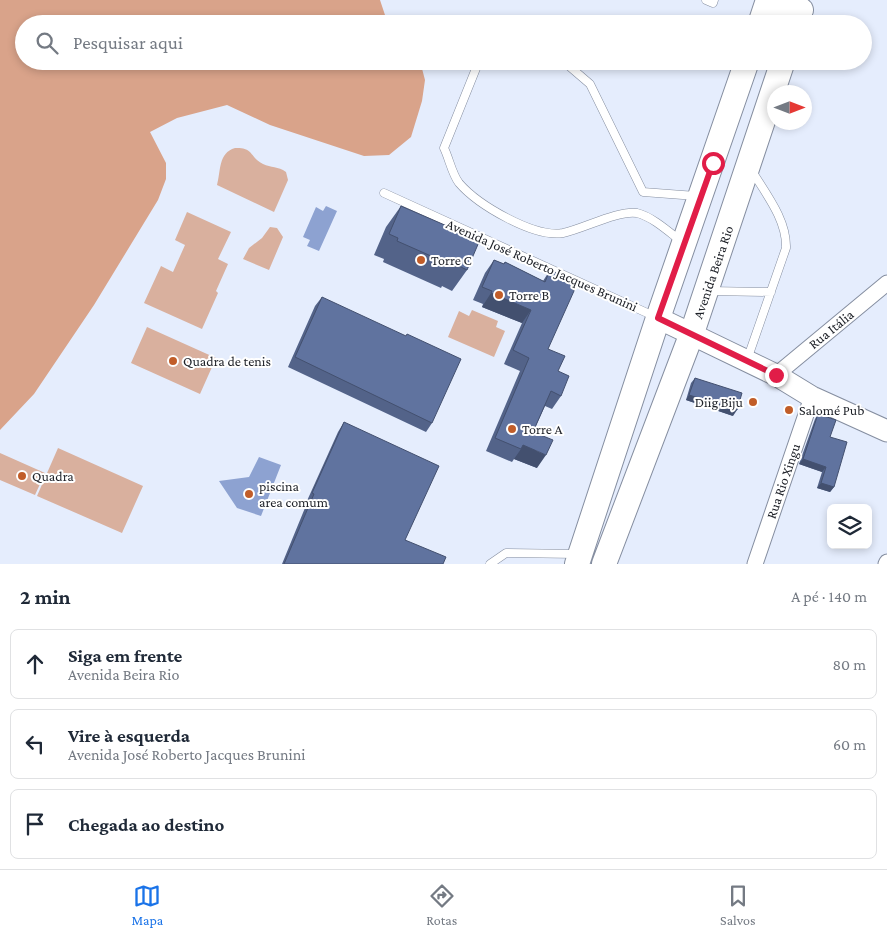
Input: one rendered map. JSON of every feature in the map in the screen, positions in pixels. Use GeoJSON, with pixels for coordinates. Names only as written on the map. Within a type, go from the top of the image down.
{"type":"FeatureCollection","features":[{"type":"Feature","properties":{"kind":"main road"},"geometry":{"type":"LineString","coordinates":[[763,15],[768,0],[789,14],[800,11]]}},
{"type":"Feature","properties":{"kind":"main road"},"geometry":{"type":"LineString","coordinates":[[586,561],[658,318],[744,70]]}},
{"type":"Feature","properties":{"kind":"main road","name":"Avenida Beira Rio"},"geometry":{"type":"LineString","coordinates":[[604,564],[692,333],[781,70]]}},
{"type":"Feature","properties":{"kind":"main road","name":"Avenida José Roberto Jacques Brunini"},"geometry":{"type":"LineString","coordinates":[[658,318],[747,360],[812,397],[887,431]]}},
{"type":"Feature","properties":{"kind":"street","name":"Rua Itália"},"geometry":{"type":"LineString","coordinates":[[776,375],[887,283]]}},
{"type":"Feature","properties":{"kind":"street","name":"Rua Rio Xingu"},"geometry":{"type":"LineString","coordinates":[[755,564],[812,397]]}},
{"type":"Feature","properties":{"kind":"lane"},"geometry":{"type":"LineString","coordinates":[[706,0],[713,3],[714,0]]}},
{"type":"Feature","properties":{"kind":"lane"},"geometry":{"type":"LineString","coordinates":[[475,70],[444,148],[458,182],[480,203],[537,232],[562,233],[615,216],[637,213],[661,225],[684,244]]}},
{"type":"Feature","properties":{"kind":"lane"},"geometry":{"type":"LineString","coordinates":[[574,70],[590,84],[643,192],[701,196]]}},
{"type":"Feature","properties":{"kind":"lane"},"geometry":{"type":"LineString","coordinates":[[747,360],[786,248],[786,238],[778,215],[749,165]]}},
{"type":"Feature","properties":{"kind":"lane","name":"Avenida José Roberto Jacques Brunini"},"geometry":{"type":"LineString","coordinates":[[384,193],[658,318]]}},
{"type":"Feature","properties":{"kind":"lane"},"geometry":{"type":"LineString","coordinates":[[706,291],[771,292]]}},
{"type":"Feature","properties":{"kind":"lane"},"geometry":{"type":"LineString","coordinates":[[490,564],[506,553],[586,561]]}},
{"type":"Feature","properties":{"kind":"shaded area"},"geometry":{"type":"Polygon","coordinates":[[[0,0],[380,0],[385,15],[15,15],[15,70],[422,70],[425,80],[422,101],[411,137],[389,155],[364,156],[270,125],[227,105],[177,118],[150,132],[166,163],[166,179],[158,200],[94,305],[34,394],[0,430],[0,0]]]}},
{"type":"Feature","properties":{"kind":"shaded area"},"geometry":{"type":"Polygon","coordinates":[[[235,148],[246,149],[259,162],[286,172],[288,180],[274,212],[217,185],[223,158],[230,150],[235,148]]]}},
{"type":"Feature","properties":{"kind":"shaded area"},"geometry":{"type":"Polygon","coordinates":[[[187,212],[231,232],[218,259],[228,264],[202,329],[144,303],[161,266],[173,272],[185,245],[175,240],[187,212]]]}},
{"type":"Feature","properties":{"kind":"shaded area"},"geometry":{"type":"Polygon","coordinates":[[[270,227],[277,228],[283,237],[269,270],[243,259],[249,248],[262,238],[270,227]]]}},
{"type":"Feature","properties":{"kind":"shaded area"},"geometry":{"type":"Polygon","coordinates":[[[472,310],[498,321],[496,327],[505,331],[494,357],[448,337],[459,311],[469,316],[472,310]]]}},
{"type":"Feature","properties":{"kind":"shaded area","name":"Quadra de tenis"},"geometry":{"type":"Polygon","coordinates":[[[147,327],[216,358],[200,394],[131,363],[147,327]]]}},
{"type":"Feature","properties":{"kind":"shaded area"},"geometry":{"type":"Polygon","coordinates":[[[58,448],[143,486],[122,533],[37,496],[58,448]]]}},
{"type":"Feature","properties":{"kind":"shaded area","name":"Quadra"},"geometry":{"type":"Polygon","coordinates":[[[0,453],[45,473],[35,495],[0,480],[0,453]]]}},
{"type":"Feature","properties":{"kind":"water"},"geometry":{"type":"Polygon","coordinates":[[[326,206],[337,211],[319,251],[307,246],[310,240],[303,237],[316,207],[323,211],[326,206]]]}},
{"type":"Feature","properties":{"kind":"water","name":"piscina area comum"},"geometry":{"type":"Polygon","coordinates":[[[259,457],[281,465],[261,516],[237,508],[219,481],[249,477],[259,457]]]}},
{"type":"Feature","properties":{"kind":"building"},"geometry":{"type":"Polygon","coordinates":[[[401,206],[470,236],[479,242],[467,270],[397,241],[398,238],[389,234],[401,206]]]}},
{"type":"Feature","properties":{"kind":"building"},"geometry":{"type":"Polygon","coordinates":[[[494,260],[504,264],[505,262],[545,282],[550,270],[578,282],[548,349],[565,356],[558,371],[569,376],[561,396],[551,391],[533,432],[553,440],[546,455],[523,445],[521,449],[495,438],[529,358],[513,350],[531,310],[491,293],[492,291],[482,287],[494,260]]]}},
{"type":"Feature","properties":{"kind":"building"},"geometry":{"type":"Polygon","coordinates":[[[322,297],[461,359],[432,423],[295,357],[322,297]]]}},
{"type":"Feature","properties":{"kind":"building"},"geometry":{"type":"Polygon","coordinates":[[[695,378],[742,393],[737,410],[689,395],[695,378]]]}},
{"type":"Feature","properties":{"kind":"building"},"geometry":{"type":"Polygon","coordinates":[[[818,414],[836,420],[830,437],[847,442],[834,487],[821,483],[826,467],[803,459],[818,414]]]}},
{"type":"Feature","properties":{"kind":"building"},"geometry":{"type":"Polygon","coordinates":[[[344,422],[439,466],[405,540],[446,557],[443,564],[284,564],[314,494],[312,493],[344,422]]]}},
{"type":"Feature","properties":{"kind":"place","name":"Torre C"},"geometry":{"type":"Point","coordinates":[421,260]}},
{"type":"Feature","properties":{"kind":"place","name":"Torre B"},"geometry":{"type":"Point","coordinates":[499,295]}},
{"type":"Feature","properties":{"kind":"place","name":"Quadra de tenis"},"geometry":{"type":"Point","coordinates":[173,361]}},
{"type":"Feature","properties":{"kind":"place","name":"Diig Biju"},"geometry":{"type":"Point","coordinates":[753,402]}},
{"type":"Feature","properties":{"kind":"place","name":"Salomé Pub"},"geometry":{"type":"Point","coordinates":[789,410]}},
{"type":"Feature","properties":{"kind":"place","name":"Torre A"},"geometry":{"type":"Point","coordinates":[512,429]}},
{"type":"Feature","properties":{"kind":"place","name":"Quadra"},"geometry":{"type":"Point","coordinates":[22,476]}},
{"type":"Feature","properties":{"kind":"place","name":"piscina area comum"},"geometry":{"type":"Point","coordinates":[249,494]}},
{"type":"Feature","properties":{"kind":"route"},"geometry":{"type":"LineString","coordinates":[[713,163],[658,318],[776,375]]}}]}
